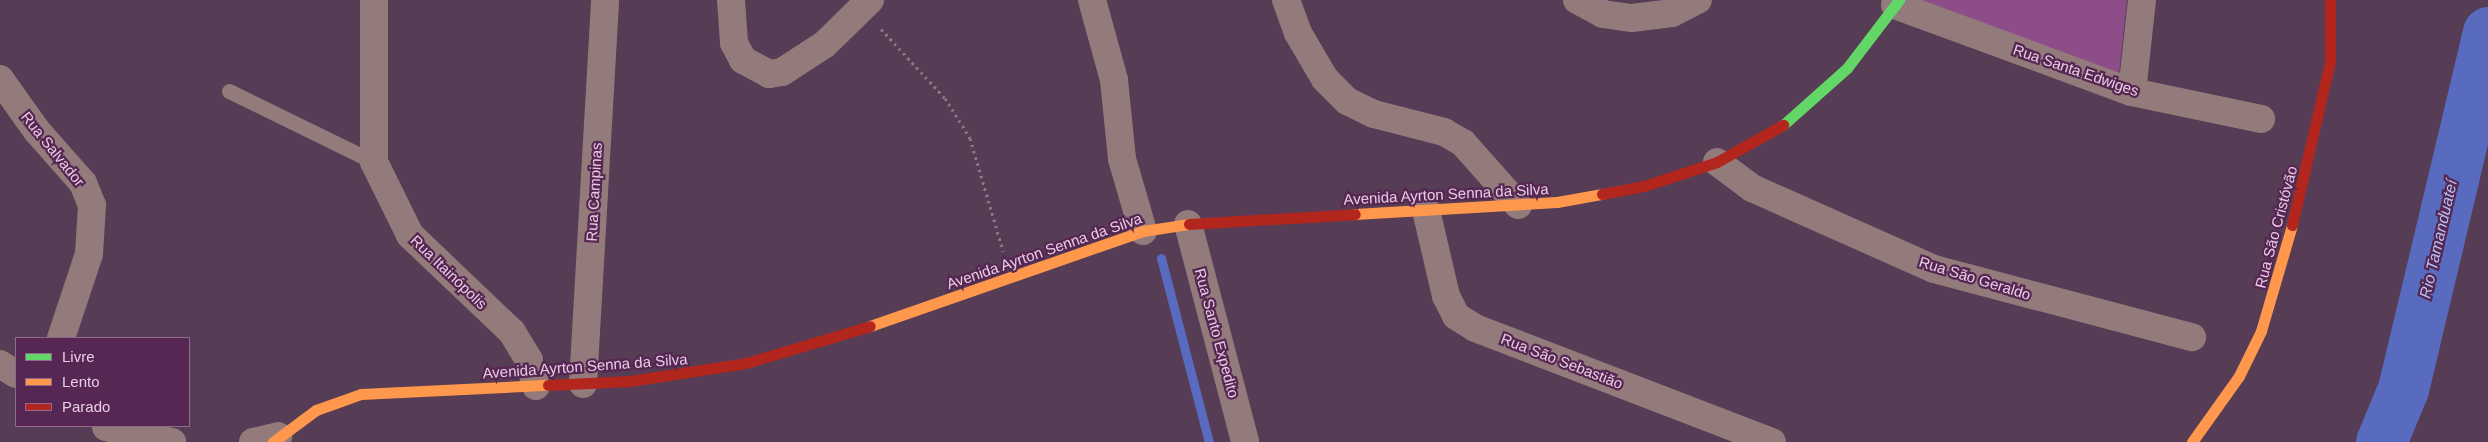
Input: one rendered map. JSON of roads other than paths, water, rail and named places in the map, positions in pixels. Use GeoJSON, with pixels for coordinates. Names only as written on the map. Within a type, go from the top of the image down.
{"type":"FeatureCollection","features":[{"type":"Feature","properties":{"kind":"main road","name":"Rua São Cristóvão"},"geometry":{"type":"LineString","coordinates":[[2192,442],[2239,376],[2262,331],[2278,279],[2320,117],[2330,62],[2330,0]]}},
{"type":"Feature","properties":{"kind":"main road","name":"Avenida Ayrton Senna da Silva"},"geometry":{"type":"LineString","coordinates":[[268,440],[316,410],[361,394],[583,384],[703,372],[746,363],[848,334],[1143,231],[1188,224],[1518,204],[1644,186],[1717,162],[1785,124],[1815,100],[1847,68],[1897,3]]}},
{"type":"Feature","properties":{"kind":"street","name":"Rua Itainópolis"},"geometry":{"type":"LineString","coordinates":[[374,0],[374,162],[410,235],[512,332],[529,360],[536,386]]}},
{"type":"Feature","properties":{"kind":"street","name":"Rua Campinas"},"geometry":{"type":"LineString","coordinates":[[583,384],[605,0]]}},
{"type":"Feature","properties":{"kind":"street"},"geometry":{"type":"LineString","coordinates":[[731,0],[734,43],[743,60],[769,74],[782,72],[866,5]]}},
{"type":"Feature","properties":{"kind":"street"},"geometry":{"type":"LineString","coordinates":[[1092,0],[1114,80],[1122,159],[1143,231]]}},
{"type":"Feature","properties":{"kind":"street"},"geometry":{"type":"LineString","coordinates":[[1286,0],[1298,33],[1325,79],[1347,101],[1374,114],[1444,132],[1463,143],[1518,204]]}},
{"type":"Feature","properties":{"kind":"street"},"geometry":{"type":"LineString","coordinates":[[1577,0],[1603,14],[1632,18],[1672,13],[1698,0]]}},
{"type":"Feature","properties":{"kind":"street"},"geometry":{"type":"LineString","coordinates":[[2132,92],[2142,0]]}},
{"type":"Feature","properties":{"kind":"street","name":"Rua Santa Edwiges"},"geometry":{"type":"LineString","coordinates":[[1897,3],[2132,92],[2261,119]]}},
{"type":"Feature","properties":{"kind":"street","name":"Rua Salvador"},"geometry":{"type":"LineString","coordinates":[[0,79],[37,131],[83,183],[92,205],[89,254],[61,337]]}},
{"type":"Feature","properties":{"kind":"street","name":"Rua São Geraldo"},"geometry":{"type":"LineString","coordinates":[[1717,162],[1752,188],[1934,269],[2192,337]]}},
{"type":"Feature","properties":{"kind":"street","name":"Rua São Sebastião"},"geometry":{"type":"LineString","coordinates":[[1426,210],[1446,296],[1456,316],[1475,328],[1772,442]]}},
{"type":"Feature","properties":{"kind":"street","name":"Rua Santo Expedito"},"geometry":{"type":"LineString","coordinates":[[1188,224],[1245,442]]}},
{"type":"Feature","properties":{"kind":"street"},"geometry":{"type":"LineString","coordinates":[[0,364],[15,373]]}},
{"type":"Feature","properties":{"kind":"street"},"geometry":{"type":"LineString","coordinates":[[107,427],[132,442]]}},
{"type":"Feature","properties":{"kind":"street"},"geometry":{"type":"LineString","coordinates":[[109,427],[172,442]]}},
{"type":"Feature","properties":{"kind":"lane"},"geometry":{"type":"LineString","coordinates":[[229,91],[374,162]]}},
{"type":"Feature","properties":{"kind":"waterway","name":"Rio Tamanduateí"},"geometry":{"type":"LineString","coordinates":[[2381,442],[2403,389],[2488,32]]}},
{"type":"Feature","properties":{"kind":"waterway"},"geometry":{"type":"LineString","coordinates":[[1161,258],[1209,442]]}}]}
